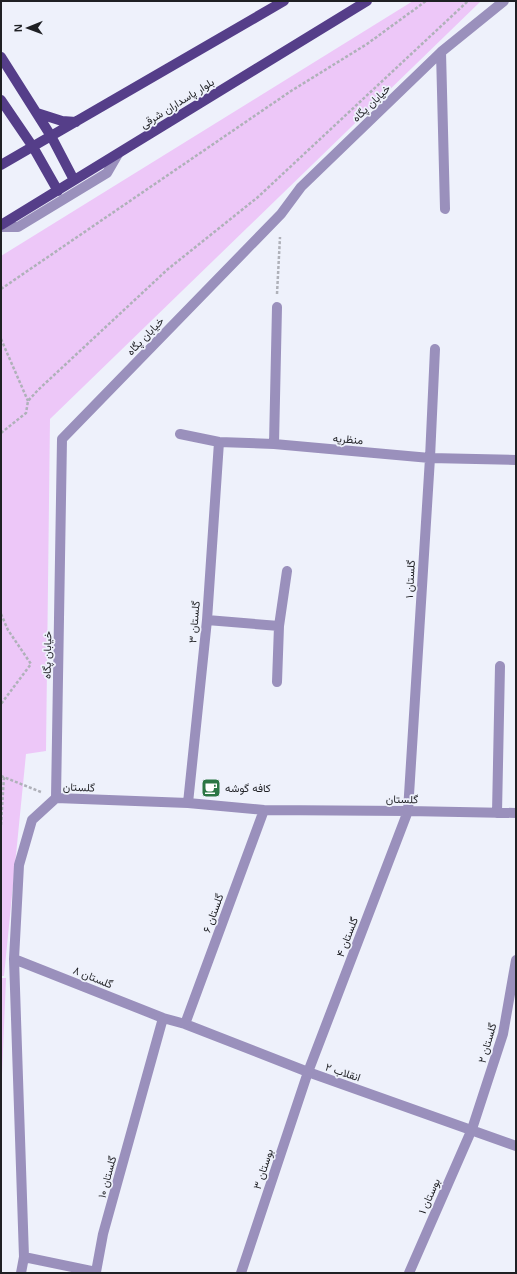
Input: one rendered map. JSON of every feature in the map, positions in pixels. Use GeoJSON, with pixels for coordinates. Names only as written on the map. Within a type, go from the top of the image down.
{"type":"FeatureCollection","features":[{"type":"Feature","properties":{"kind":"main road"},"geometry":{"type":"LineString","coordinates":[[1,165],[284,1]]}},
{"type":"Feature","properties":{"kind":"main road","name":"بلوار پاسداران شرقی"},"geometry":{"type":"LineString","coordinates":[[1,226],[367,1]]}},
{"type":"Feature","properties":{"kind":"main road"},"geometry":{"type":"LineString","coordinates":[[1,57],[51,136],[74,180]]}},
{"type":"Feature","properties":{"kind":"main road"},"geometry":{"type":"LineString","coordinates":[[1,100],[33,147],[58,191]]}},
{"type":"Feature","properties":{"kind":"main road"},"geometry":{"type":"LineString","coordinates":[[37,113],[62,121],[76,122]]}},
{"type":"Feature","properties":{"kind":"street","name":"خیابان پگاه"},"geometry":{"type":"LineString","coordinates":[[56,798],[62,439],[282,214],[301,187],[441,52],[504,1]]}},
{"type":"Feature","properties":{"kind":"street"},"geometry":{"type":"LineString","coordinates":[[441,52],[445,209]]}},
{"type":"Feature","properties":{"kind":"street"},"geometry":{"type":"LineString","coordinates":[[1,226],[18,227],[107,173],[118,154]]}},
{"type":"Feature","properties":{"kind":"street"},"geometry":{"type":"LineString","coordinates":[[274,444],[277,306]]}},
{"type":"Feature","properties":{"kind":"street","name":"گلستان ۱"},"geometry":{"type":"LineString","coordinates":[[408,811],[430,458],[435,349]]}},
{"type":"Feature","properties":{"kind":"street","name":"منظریه"},"geometry":{"type":"LineString","coordinates":[[180,434],[219,442],[274,444],[430,458],[516,460]]}},
{"type":"Feature","properties":{"kind":"street","name":"گلستان ۳"},"geometry":{"type":"LineString","coordinates":[[188,803],[207,620],[219,442]]}},
{"type":"Feature","properties":{"kind":"street"},"geometry":{"type":"LineString","coordinates":[[277,682],[279,626],[287,571]]}},
{"type":"Feature","properties":{"kind":"street"},"geometry":{"type":"LineString","coordinates":[[207,620],[279,626]]}},
{"type":"Feature","properties":{"kind":"street"},"geometry":{"type":"LineString","coordinates":[[497,813],[500,666]]}},
{"type":"Feature","properties":{"kind":"street","name":"گلستان"},"geometry":{"type":"LineString","coordinates":[[21,1273],[24,1257],[14,959],[19,865],[32,820],[56,798],[188,803],[264,810],[516,813]]}},
{"type":"Feature","properties":{"kind":"street","name":"گلستان ۶"},"geometry":{"type":"LineString","coordinates":[[185,1024],[264,810]]}},
{"type":"Feature","properties":{"kind":"street","name":"گلستان ۴"},"geometry":{"type":"LineString","coordinates":[[308,1072],[408,811]]}},
{"type":"Feature","properties":{"kind":"street","name":"گلستان ۸"},"geometry":{"type":"LineString","coordinates":[[14,959],[163,1018]]}},
{"type":"Feature","properties":{"kind":"street","name":"گلستان ۲"},"geometry":{"type":"LineString","coordinates":[[472,1129],[503,1034],[516,960]]}},
{"type":"Feature","properties":{"kind":"street","name":"انقلاب ۲"},"geometry":{"type":"LineString","coordinates":[[163,1018],[185,1024],[308,1072],[472,1129],[516,1146]]}},
{"type":"Feature","properties":{"kind":"street","name":"گلستان ۱۰"},"geometry":{"type":"LineString","coordinates":[[24,1257],[96,1272],[103,1234],[163,1018]]}},
{"type":"Feature","properties":{"kind":"street","name":"بوستان ۳"},"geometry":{"type":"LineString","coordinates":[[241,1273],[308,1072]]}},
{"type":"Feature","properties":{"kind":"street","name":"بوستان ۱"},"geometry":{"type":"LineString","coordinates":[[409,1273],[472,1129]]}},
{"type":"Feature","properties":{"kind":"path"},"geometry":{"type":"LineString","coordinates":[[1,289],[291,91],[367,44],[426,1]]}},
{"type":"Feature","properties":{"kind":"path"},"geometry":{"type":"LineString","coordinates":[[1,433],[26,413],[28,401],[38,390],[168,269],[264,192],[468,1]]}},
{"type":"Feature","properties":{"kind":"path"},"geometry":{"type":"LineString","coordinates":[[277,306],[282,214]]}},
{"type":"Feature","properties":{"kind":"path"},"geometry":{"type":"LineString","coordinates":[[1,340],[28,401]]}},
{"type":"Feature","properties":{"kind":"path"},"geometry":{"type":"LineString","coordinates":[[1,614],[8,630],[31,664],[1,704]]}},
{"type":"Feature","properties":{"kind":"path"},"geometry":{"type":"LineString","coordinates":[[1,825],[2,776],[56,798]]}},
{"type":"Feature","properties":{"kind":"shaded area"},"geometry":{"type":"Polygon","coordinates":[[[413,1],[481,1],[50,419],[46,751],[26,754],[4,976],[1,976],[1,256],[413,1]]]}},
{"type":"Feature","properties":{"kind":"shaded area"},"geometry":{"type":"Polygon","coordinates":[[[1,978],[6,978],[1,1099],[1,978]]]}},
{"type":"Feature","properties":{"kind":"place","name":"کافه گوشه"},"geometry":{"type":"Point","coordinates":[211,788]}}]}
